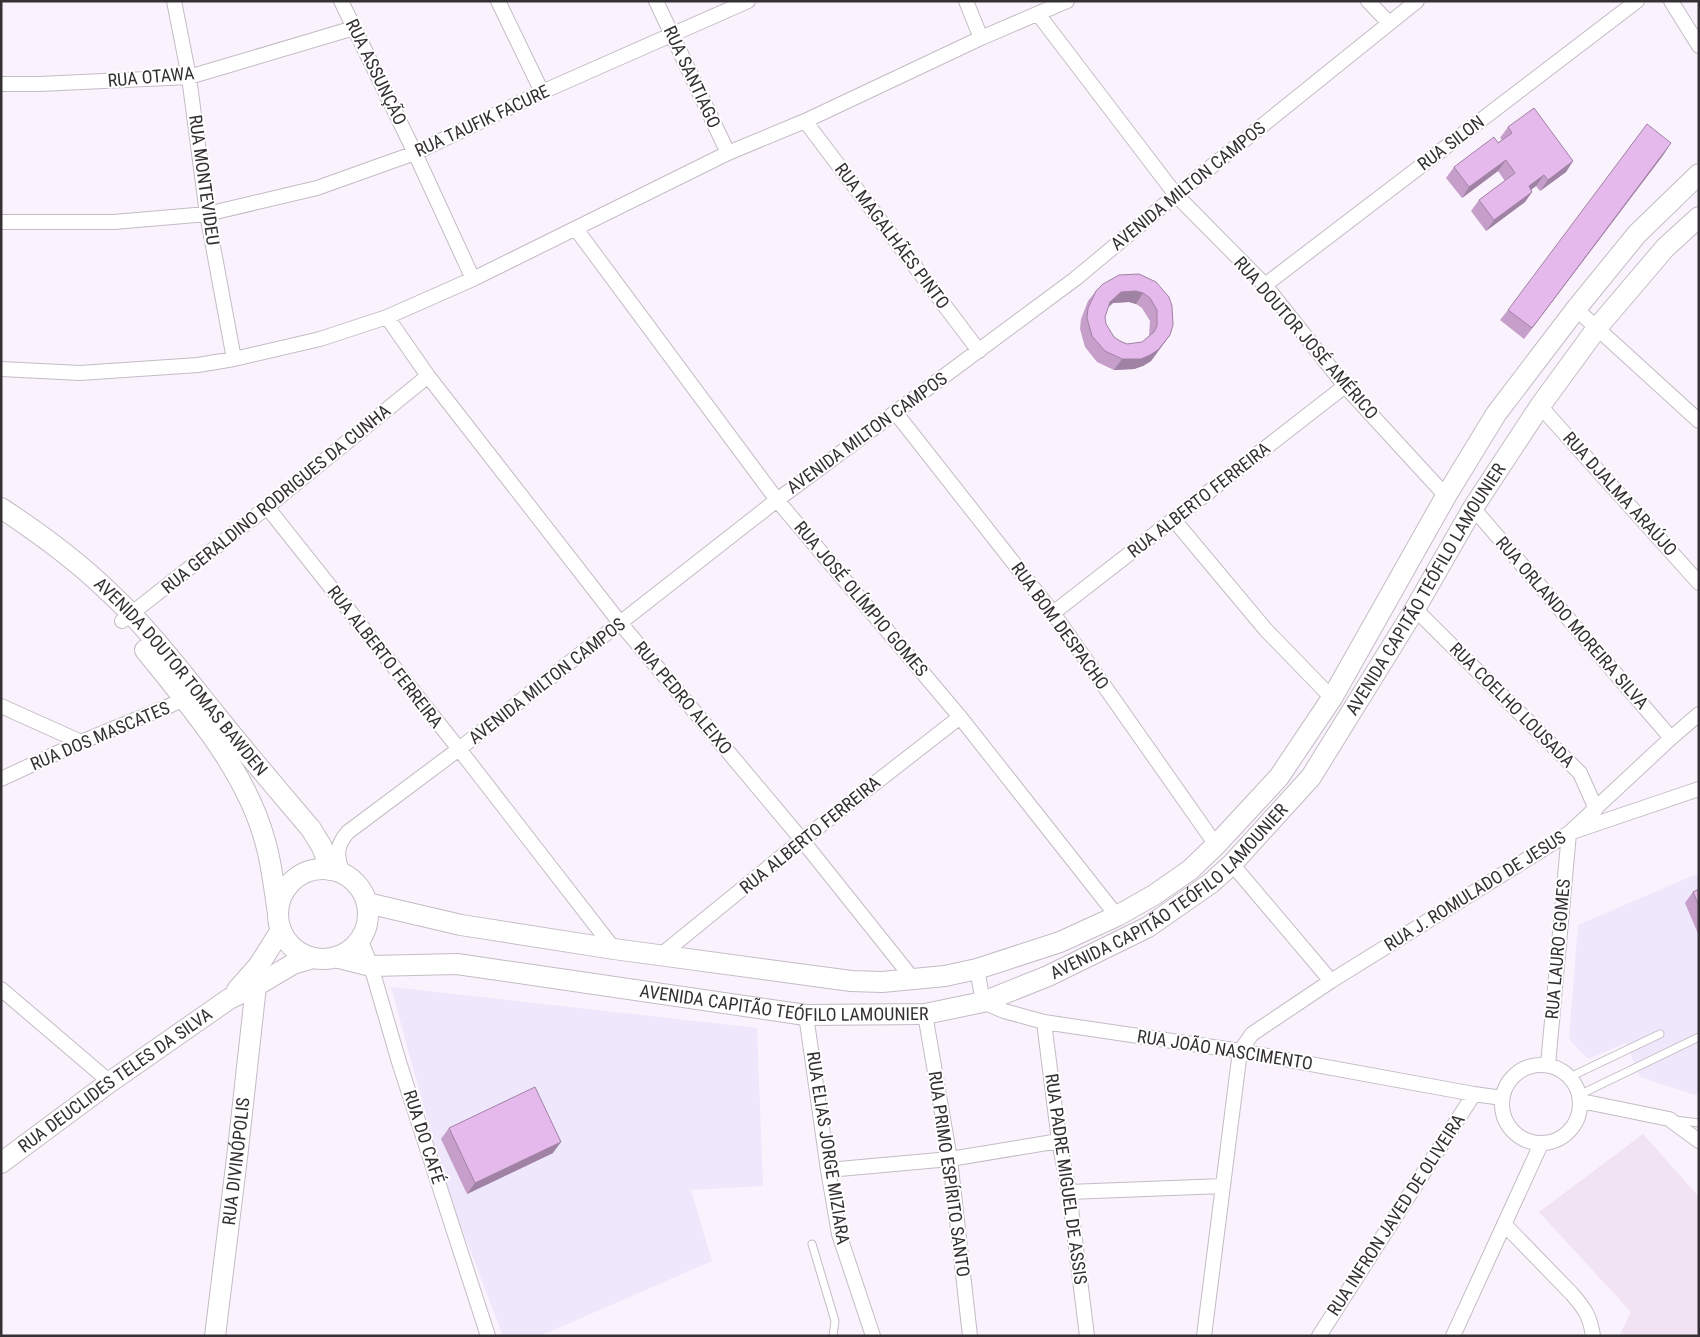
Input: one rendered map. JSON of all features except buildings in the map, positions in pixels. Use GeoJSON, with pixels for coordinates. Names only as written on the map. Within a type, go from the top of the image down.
{"type":"FeatureCollection","features":[{"type":"Feature","properties":{"kind":"main road","name":"AVENIDA CAPITÃO TEÓFILO LAMOUNIER"},"geometry":{"type":"LineString","coordinates":[[367,903],[461,925],[614,949],[851,982],[882,982],[945,976],[977,969],[1060,942],[1117,916],[1154,895],[1190,870],[1279,777],[1332,698],[1446,496],[1496,414],[1576,309],[1637,234],[1699,174]]}},
{"type":"Feature","properties":{"kind":"main road","name":"AVENIDA CAPITÃO TEÓFILO LAMOUNIER"},"geometry":{"type":"LineString","coordinates":[[339,958],[371,966],[457,964],[806,1015],[925,1014],[983,1002],[1048,976],[1148,927],[1211,883],[1232,864],[1311,777],[1415,609],[1472,508],[1540,406],[1597,328],[1665,248],[1699,217]]}},
{"type":"Feature","properties":{"kind":"main road"},"geometry":{"type":"LineString","coordinates":[[1496,414],[1525,431]]}},
{"type":"Feature","properties":{"kind":"main road","name":"AVENIDA DOUTOR TOMAS BAWDEN"},"geometry":{"type":"LineString","coordinates":[[1,508],[61,551],[108,591],[127,618],[190,693],[226,727],[311,829],[336,871]]}},
{"type":"Feature","properties":{"kind":"main road","name":"AVENIDA DOUTOR TOMAS BAWDEN"},"geometry":{"type":"LineString","coordinates":[[1,524],[56,562],[100,599],[127,618]]}},
{"type":"Feature","properties":{"kind":"main road","name":"AVENIDA DOUTOR TOMAS BAWDEN"},"geometry":{"type":"LineString","coordinates":[[190,693],[205,725],[242,786],[259,821],[266,843],[280,921]]}},
{"type":"Feature","properties":{"kind":"main road"},"geometry":{"type":"LineString","coordinates":[[316,870],[336,871],[350,878],[358,885],[367,903],[367,926],[360,939],[339,958],[313,958],[300,952],[288,943],[280,921],[281,898],[289,884],[301,875],[316,870]]}},
{"type":"Feature","properties":{"kind":"main road","name":"RUA DEUCLIDES TELES DA SILVA"},"geometry":{"type":"LineString","coordinates":[[229,998],[259,964],[280,921]]}},
{"type":"Feature","properties":{"kind":"main road","name":"RUA DEUCLIDES TELES DA SILVA"},"geometry":{"type":"LineString","coordinates":[[1,1163],[110,1082],[229,998],[256,986],[293,964],[313,958]]}},
{"type":"Feature","properties":{"kind":"main road","name":"RUA DIVINÓPOLIS"},"geometry":{"type":"LineString","coordinates":[[215,1336],[256,986]]}},
{"type":"Feature","properties":{"kind":"street","name":"RUA MONTEVIDEU"},"geometry":{"type":"LineString","coordinates":[[174,1],[189,76],[207,214],[234,359]]}},
{"type":"Feature","properties":{"kind":"street","name":"RUA ASSUNÇÃO"},"geometry":{"type":"LineString","coordinates":[[341,1],[416,153],[473,279]]}},
{"type":"Feature","properties":{"kind":"street"},"geometry":{"type":"LineString","coordinates":[[498,1],[542,92]]}},
{"type":"Feature","properties":{"kind":"street","name":"RUA SANTIAGO"},"geometry":{"type":"LineString","coordinates":[[656,1],[728,153]]}},
{"type":"Feature","properties":{"kind":"street","name":"RUA TAUFIK FACURE"},"geometry":{"type":"LineString","coordinates":[[1,222],[114,222],[207,214],[317,188],[416,153],[542,92],[748,1]]}},
{"type":"Feature","properties":{"kind":"street"},"geometry":{"type":"LineString","coordinates":[[966,1],[981,38]]}},
{"type":"Feature","properties":{"kind":"street"},"geometry":{"type":"LineString","coordinates":[[1,369],[80,373],[198,365],[234,359],[320,339],[387,317],[473,279],[728,153],[805,121],[981,38],[1066,1]]}},
{"type":"Feature","properties":{"kind":"street"},"geometry":{"type":"LineString","coordinates":[[1368,1],[1389,23]]}},
{"type":"Feature","properties":{"kind":"street","name":"AVENIDA MILTON CAMPOS"},"geometry":{"type":"LineString","coordinates":[[336,871],[338,848],[348,832],[621,624],[778,500],[1075,279],[1417,1]]}},
{"type":"Feature","properties":{"kind":"street","name":"RUA SILON"},"geometry":{"type":"LineString","coordinates":[[1265,285],[1637,1]]}},
{"type":"Feature","properties":{"kind":"street"},"geometry":{"type":"LineString","coordinates":[[1671,1],[1699,46]]}},
{"type":"Feature","properties":{"kind":"street","name":"RUA DOUTOR JOSÉ AMÉRICO"},"geometry":{"type":"LineString","coordinates":[[1038,14],[1176,195],[1265,285],[1344,386],[1446,496]]}},
{"type":"Feature","properties":{"kind":"street","name":"RUA OTAWA"},"geometry":{"type":"LineString","coordinates":[[1,84],[39,84],[189,76],[354,28]]}},
{"type":"Feature","properties":{"kind":"street","name":"RUA MAGALHÃES PINTO"},"geometry":{"type":"LineString","coordinates":[[805,121],[979,351]]}},
{"type":"Feature","properties":{"kind":"street","name":"RUA JOSÉ OLÍMPIO GOMES"},"geometry":{"type":"LineString","coordinates":[[576,229],[778,500],[960,717],[1117,916]]}},
{"type":"Feature","properties":{"kind":"street"},"geometry":{"type":"LineString","coordinates":[[1576,309],[1699,420]]}},
{"type":"Feature","properties":{"kind":"street","name":"RUA PEDRO ALEIXO"},"geometry":{"type":"LineString","coordinates":[[387,317],[428,376],[621,624],[802,840],[913,979]]}},
{"type":"Feature","properties":{"kind":"street","name":"RUA GERALDINO RODRIGUES DA CUNHA"},"geometry":{"type":"LineString","coordinates":[[127,618],[428,376]]}},
{"type":"Feature","properties":{"kind":"street","name":"RUA ALBERTO FERREIRA"},"geometry":{"type":"LineString","coordinates":[[1053,613],[1344,386]]}},
{"type":"Feature","properties":{"kind":"street","name":"RUA DJALMA ARAÚJO"},"geometry":{"type":"LineString","coordinates":[[1540,406],[1699,582]]}},
{"type":"Feature","properties":{"kind":"street","name":"RUA BOM DESPACHO"},"geometry":{"type":"LineString","coordinates":[[895,412],[1053,613],[1216,845]]}},
{"type":"Feature","properties":{"kind":"street","name":"RUA ALBERTO FERREIRA"},"geometry":{"type":"LineString","coordinates":[[267,507],[459,749],[614,949]]}},
{"type":"Feature","properties":{"kind":"street","name":"RUA ORLANDO MOREIRA SILVA"},"geometry":{"type":"LineString","coordinates":[[1472,508],[1671,738]]}},
{"type":"Feature","properties":{"kind":"street"},"geometry":{"type":"LineString","coordinates":[[1174,520],[1266,630],[1332,698]]}},
{"type":"Feature","properties":{"kind":"street","name":"RUA COELHO LOUSADA"},"geometry":{"type":"LineString","coordinates":[[1415,609],[1580,773],[1596,809]]}},
{"type":"Feature","properties":{"kind":"street","name":"RUA DOS MASCATES"},"geometry":{"type":"LineString","coordinates":[[1,779],[81,742],[142,718],[190,693]]}},
{"type":"Feature","properties":{"kind":"street"},"geometry":{"type":"LineString","coordinates":[[1,706],[81,742]]}},
{"type":"Feature","properties":{"kind":"street","name":"RUA J. ROMULADO DE JESUS"},"geometry":{"type":"LineString","coordinates":[[1240,1050],[1252,1034],[1331,981],[1569,833],[1699,714]]}},
{"type":"Feature","properties":{"kind":"street","name":"RUA ALBERTO FERREIRA"},"geometry":{"type":"LineString","coordinates":[[661,955],[802,840],[960,717]]}},
{"type":"Feature","properties":{"kind":"street"},"geometry":{"type":"LineString","coordinates":[[1569,833],[1699,790]]}},
{"type":"Feature","properties":{"kind":"street","name":"RUA LAURO GOMES"},"geometry":{"type":"LineString","coordinates":[[1548,1065],[1569,833]]}},
{"type":"Feature","properties":{"kind":"street"},"geometry":{"type":"LineString","coordinates":[[1232,864],[1331,981]]}},
{"type":"Feature","properties":{"kind":"street","name":"RUA DO CAFÉ"},"geometry":{"type":"LineString","coordinates":[[360,939],[371,966],[399,1062],[488,1336]]}},
{"type":"Feature","properties":{"kind":"street"},"geometry":{"type":"LineString","coordinates":[[977,969],[983,1002]]}},
{"type":"Feature","properties":{"kind":"street"},"geometry":{"type":"LineString","coordinates":[[1,989],[110,1082]]}},
{"type":"Feature","properties":{"kind":"street","name":"RUA JOÃO NASCIMENTO"},"geometry":{"type":"LineString","coordinates":[[983,1002],[1004,1011],[1044,1022],[1240,1050],[1502,1098]]}},
{"type":"Feature","properties":{"kind":"street","name":"RUA PRIMO ESPÍRITO SANTO"},"geometry":{"type":"LineString","coordinates":[[925,1014],[950,1159],[970,1336]]}},
{"type":"Feature","properties":{"kind":"street","name":"RUA ELIAS JORGE MIZIARA"},"geometry":{"type":"LineString","coordinates":[[806,1015],[839,1234],[873,1336]]}},
{"type":"Feature","properties":{"kind":"street","name":"RUA PADRE MIGUEL DE ASSIS"},"geometry":{"type":"LineString","coordinates":[[1044,1022],[1059,1140],[1069,1192],[1087,1336]]}},
{"type":"Feature","properties":{"kind":"street"},"geometry":{"type":"LineString","coordinates":[[1204,1336],[1240,1050]]}},
{"type":"Feature","properties":{"kind":"street"},"geometry":{"type":"LineString","coordinates":[[1535,1065],[1548,1065],[1560,1069],[1570,1077],[1578,1088],[1580,1114],[1575,1126],[1566,1136],[1554,1142],[1542,1144],[1528,1142],[1516,1135],[1507,1124],[1502,1111],[1502,1098],[1506,1086],[1513,1076],[1523,1068],[1535,1065]]}},
{"type":"Feature","properties":{"kind":"street","name":"RUA INFRON JAVED DE OLIVEIRA"},"geometry":{"type":"LineString","coordinates":[[1319,1336],[1474,1094]]}},
{"type":"Feature","properties":{"kind":"street"},"geometry":{"type":"LineString","coordinates":[[1580,1098],[1669,1119],[1699,1141]]}},
{"type":"Feature","properties":{"kind":"street"},"geometry":{"type":"LineString","coordinates":[[828,1170],[950,1159],[1059,1140]]}},
{"type":"Feature","properties":{"kind":"street"},"geometry":{"type":"LineString","coordinates":[[1454,1336],[1542,1144]]}},
{"type":"Feature","properties":{"kind":"street"},"geometry":{"type":"LineString","coordinates":[[1069,1192],[1222,1186]]}},
{"type":"Feature","properties":{"kind":"street"},"geometry":{"type":"LineString","coordinates":[[1504,1224],[1582,1305],[1590,1319],[1594,1336]]}},
{"type":"Feature","properties":{"kind":"lane"},"geometry":{"type":"LineString","coordinates":[[1570,1077],[1660,1034]]}},
{"type":"Feature","properties":{"kind":"lane"},"geometry":{"type":"LineString","coordinates":[[1580,1098],[1699,1037]]}},
{"type":"Feature","properties":{"kind":"lane"},"geometry":{"type":"LineString","coordinates":[[1669,1119],[1699,1123]]}},
{"type":"Feature","properties":{"kind":"lane"},"geometry":{"type":"LineString","coordinates":[[812,1244],[835,1321],[833,1336]]}},
{"type":"Feature","properties":{"kind":"shaded area"},"geometry":{"type":"Polygon","coordinates":[[[1699,873],[1699,1093],[1695,1095],[1640,1077],[1626,1043],[1588,1059],[1569,1039],[1578,925],[1699,873]]]}},
{"type":"Feature","properties":{"kind":"shaded area"},"geometry":{"type":"Polygon","coordinates":[[[391,987],[757,1028],[763,1186],[691,1190],[712,1261],[540,1336],[503,1336],[445,1185],[391,987]]]}},
{"type":"Feature","properties":{"kind":"shaded area"},"geometry":{"type":"Polygon","coordinates":[[[1643,1134],[1699,1197],[1699,1336],[1619,1336],[1631,1312],[1539,1212],[1643,1134]]]}}]}
